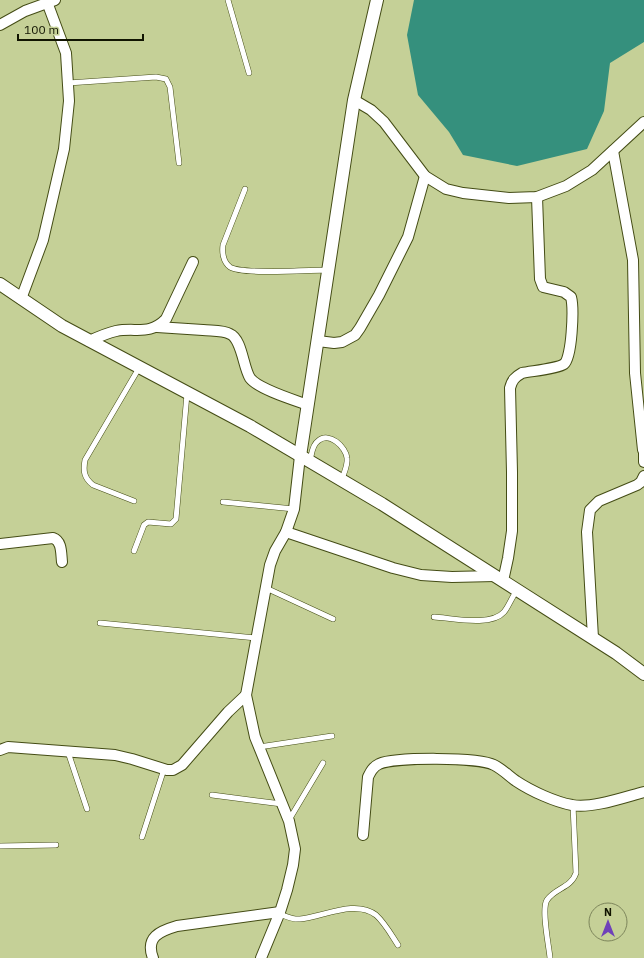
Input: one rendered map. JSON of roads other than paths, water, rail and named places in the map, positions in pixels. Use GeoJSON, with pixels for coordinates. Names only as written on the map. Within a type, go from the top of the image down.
{"type":"FeatureCollection","features":[{"type":"Feature","properties":{"kind":"street"},"geometry":{"type":"LineString","coordinates":[[261,958],[280,913],[293,865],[294,849],[289,821],[255,737],[246,696],[270,565],[275,550],[286,532],[294,509],[305,458],[308,405],[354,100],[377,0]]}},
{"type":"Feature","properties":{"kind":"street"},"geometry":{"type":"LineString","coordinates":[[0,25],[25,11],[51,1],[66,53],[69,101],[64,149],[43,240],[21,299]]}},
{"type":"Feature","properties":{"kind":"street"},"geometry":{"type":"LineString","coordinates":[[354,100],[371,110],[384,122],[425,176],[446,188],[463,192],[509,198],[538,197],[566,186],[592,170],[644,122]]}},
{"type":"Feature","properties":{"kind":"street"},"geometry":{"type":"LineString","coordinates":[[613,151],[633,260],[635,373],[644,450],[644,462]]}},
{"type":"Feature","properties":{"kind":"street"},"geometry":{"type":"LineString","coordinates":[[318,341],[334,343],[342,342],[355,335],[360,328],[380,295],[408,237],[425,176]]}},
{"type":"Feature","properties":{"kind":"street"},"geometry":{"type":"LineString","coordinates":[[499,579],[508,558],[512,531],[510,388],[512,381],[516,376],[522,373],[558,367],[566,363],[569,355],[572,325],[571,298],[564,292],[543,287],[540,279],[538,197]]}},
{"type":"Feature","properties":{"kind":"street"},"geometry":{"type":"LineString","coordinates":[[157,327],[166,319],[192,262]]}},
{"type":"Feature","properties":{"kind":"street"},"geometry":{"type":"LineString","coordinates":[[0,284],[62,326],[250,426],[305,458],[593,638],[644,674]]}},
{"type":"Feature","properties":{"kind":"street"},"geometry":{"type":"LineString","coordinates":[[89,341],[115,331],[144,330],[157,327],[213,331],[230,334],[237,340],[245,368],[257,384],[308,405]]}},
{"type":"Feature","properties":{"kind":"street"},"geometry":{"type":"LineString","coordinates":[[593,638],[587,532],[590,510],[599,502],[637,485],[641,482],[644,476]]}},
{"type":"Feature","properties":{"kind":"street"},"geometry":{"type":"LineString","coordinates":[[286,532],[393,568],[421,574],[499,579]]}},
{"type":"Feature","properties":{"kind":"street"},"geometry":{"type":"LineString","coordinates":[[0,544],[53,538],[58,540],[62,562]]}},
{"type":"Feature","properties":{"kind":"street"},"geometry":{"type":"LineString","coordinates":[[0,750],[8,747],[115,755],[164,769],[173,770],[182,765],[228,712],[246,696]]}},
{"type":"Feature","properties":{"kind":"street"},"geometry":{"type":"LineString","coordinates":[[363,835],[368,777],[371,769],[378,764],[395,760],[466,759],[485,762],[494,765],[516,782],[556,800],[573,805],[586,805],[644,792]]}},
{"type":"Feature","properties":{"kind":"street"},"geometry":{"type":"LineString","coordinates":[[153,958],[150,947],[151,943],[158,933],[165,929],[177,926],[280,913]]}},
{"type":"Feature","properties":{"kind":"lane"},"geometry":{"type":"LineString","coordinates":[[228,0],[249,73]]}},
{"type":"Feature","properties":{"kind":"lane"},"geometry":{"type":"LineString","coordinates":[[68,84],[156,77],[166,79],[170,87],[180,163]]}},
{"type":"Feature","properties":{"kind":"lane"},"geometry":{"type":"LineString","coordinates":[[245,190],[223,245],[222,251],[224,259],[229,266],[236,270],[245,271],[328,270]]}},
{"type":"Feature","properties":{"kind":"lane"},"geometry":{"type":"LineString","coordinates":[[134,500],[93,486],[84,474],[84,468],[85,460],[140,368]]}},
{"type":"Feature","properties":{"kind":"lane"},"geometry":{"type":"LineString","coordinates":[[134,551],[144,525],[148,522],[171,524],[176,519],[188,393]]}},
{"type":"Feature","properties":{"kind":"lane"},"geometry":{"type":"LineString","coordinates":[[305,458],[317,441],[322,438],[330,438],[341,445],[346,453],[347,463],[341,480]]}},
{"type":"Feature","properties":{"kind":"lane"},"geometry":{"type":"LineString","coordinates":[[223,502],[294,509]]}},
{"type":"Feature","properties":{"kind":"lane"},"geometry":{"type":"LineString","coordinates":[[266,588],[333,619]]}},
{"type":"Feature","properties":{"kind":"lane"},"geometry":{"type":"LineString","coordinates":[[434,616],[477,620],[493,618],[504,612],[517,590]]}},
{"type":"Feature","properties":{"kind":"lane"},"geometry":{"type":"LineString","coordinates":[[100,623],[257,638]]}},
{"type":"Feature","properties":{"kind":"lane"},"geometry":{"type":"LineString","coordinates":[[259,747],[332,736]]}},
{"type":"Feature","properties":{"kind":"lane"},"geometry":{"type":"LineString","coordinates":[[68,752],[87,809]]}},
{"type":"Feature","properties":{"kind":"lane"},"geometry":{"type":"LineString","coordinates":[[289,821],[323,763]]}},
{"type":"Feature","properties":{"kind":"lane"},"geometry":{"type":"LineString","coordinates":[[142,837],[164,769]]}},
{"type":"Feature","properties":{"kind":"lane"},"geometry":{"type":"LineString","coordinates":[[212,795],[282,804]]}},
{"type":"Feature","properties":{"kind":"lane"},"geometry":{"type":"LineString","coordinates":[[550,958],[544,909],[547,900],[572,882],[576,873],[573,805]]}},
{"type":"Feature","properties":{"kind":"lane"},"geometry":{"type":"LineString","coordinates":[[0,846],[56,845]]}},
{"type":"Feature","properties":{"kind":"lane"},"geometry":{"type":"LineString","coordinates":[[280,913],[289,918],[299,919],[340,910],[365,910],[372,912],[377,917],[398,945]]}},
{"type":"Feature","properties":{"kind":"water"},"geometry":{"type":"Polygon","coordinates":[[[414,0],[644,0],[644,42],[610,63],[604,111],[587,149],[517,166],[463,155],[449,132],[418,95],[407,35],[414,0]]]}}]}
